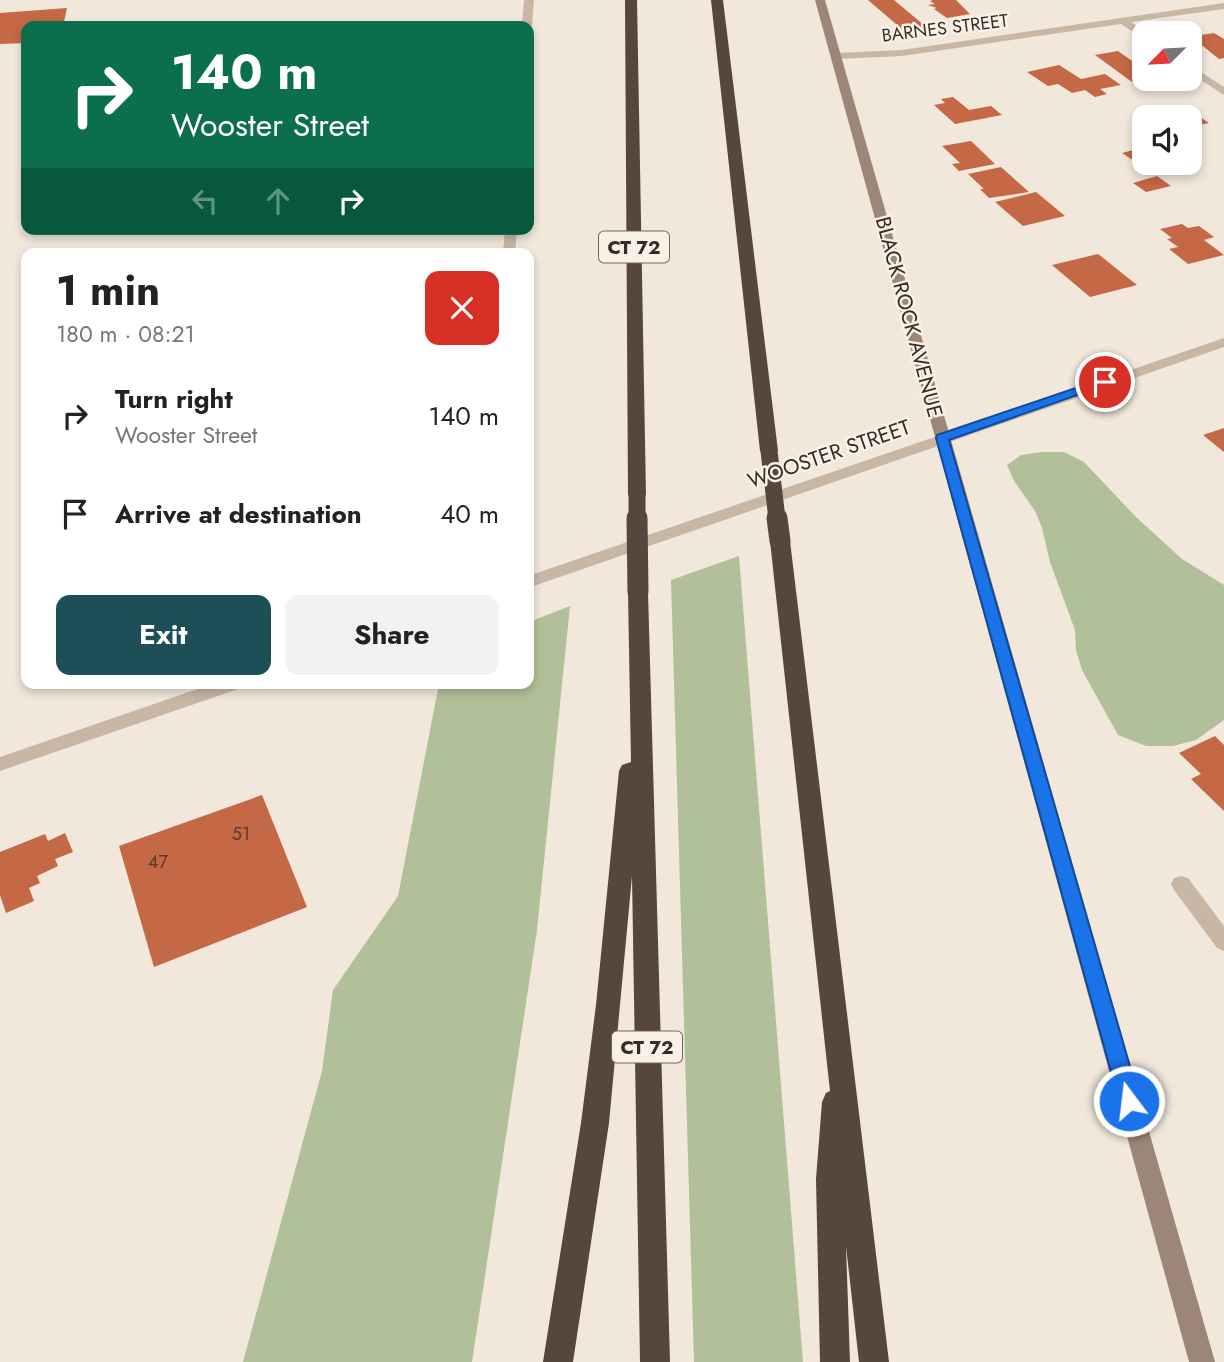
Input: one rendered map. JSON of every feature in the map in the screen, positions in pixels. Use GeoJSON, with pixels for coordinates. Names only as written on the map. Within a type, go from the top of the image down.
{"type":"FeatureCollection","features":[{"type":"Feature","properties":{"kind":"highway","name":"CT 72"},"geometry":{"type":"LineString","coordinates":[[631,0],[640,731],[655,1362]]}},
{"type":"Feature","properties":{"kind":"highway"},"geometry":{"type":"LineString","coordinates":[[717,0],[874,1362]]}},
{"type":"Feature","properties":{"kind":"highway"},"geometry":{"type":"LineString","coordinates":[[558,1362],[595,1123],[610,1005],[625,807],[640,731]]}},
{"type":"Feature","properties":{"kind":"highway"},"geometry":{"type":"LineString","coordinates":[[835,1362],[830,1179],[840,1065]]}},
{"type":"Feature","properties":{"kind":"street"},"geometry":{"type":"LineString","coordinates":[[527,21],[529,0]]}},
{"type":"Feature","properties":{"kind":"street","name":"BLACK ROCK AVENUE"},"geometry":{"type":"LineString","coordinates":[[821,0],[1202,1362]]}},
{"type":"Feature","properties":{"kind":"street","name":"BARNES STREET"},"geometry":{"type":"LineString","coordinates":[[836,56],[902,53],[1224,6]]}},
{"type":"Feature","properties":{"kind":"street"},"geometry":{"type":"LineString","coordinates":[[1123,21],[1132,27]]}},
{"type":"Feature","properties":{"kind":"street"},"geometry":{"type":"LineString","coordinates":[[1202,76],[1224,92]]}},
{"type":"Feature","properties":{"kind":"street","name":"WOOSTER STREET"},"geometry":{"type":"LineString","coordinates":[[534,580],[1224,342]]}},
{"type":"Feature","properties":{"kind":"street"},"geometry":{"type":"LineString","coordinates":[[1209,347],[1224,357]]}},
{"type":"Feature","properties":{"kind":"street"},"geometry":{"type":"LineString","coordinates":[[0,764],[218,689]]}},
{"type":"Feature","properties":{"kind":"street"},"geometry":{"type":"LineString","coordinates":[[1181,884],[1224,942]]}},
{"type":"Feature","properties":{"kind":"green space"},"geometry":{"type":"Polygon","coordinates":[[[1064,452],[1084,462],[1136,517],[1182,559],[1224,585],[1224,720],[1196,740],[1173,746],[1146,746],[1118,735],[1082,670],[1076,650],[1075,630],[1050,562],[1042,528],[1035,511],[1014,481],[1007,465],[1021,455],[1064,452]]]}},
{"type":"Feature","properties":{"kind":"green space"},"geometry":{"type":"Polygon","coordinates":[[[739,556],[803,1362],[694,1362],[671,580],[739,556]]]}},
{"type":"Feature","properties":{"kind":"green space"},"geometry":{"type":"Polygon","coordinates":[[[570,606],[537,930],[472,1362],[243,1362],[322,1071],[333,990],[398,896],[438,689],[534,689],[534,620],[570,606]]]}},
{"type":"Feature","properties":{"kind":"building"},"geometry":{"type":"Polygon","coordinates":[[[868,0],[894,0],[925,26],[903,30],[868,0]]]}},
{"type":"Feature","properties":{"kind":"building"},"geometry":{"type":"Polygon","coordinates":[[[956,0],[970,14],[947,18],[934,9],[937,8],[928,5],[935,4],[930,1],[956,0]]]}},
{"type":"Feature","properties":{"kind":"building"},"geometry":{"type":"Polygon","coordinates":[[[67,8],[64,21],[21,21],[21,43],[0,44],[0,13],[67,8]]]}},
{"type":"Feature","properties":{"kind":"building"},"geometry":{"type":"Polygon","coordinates":[[[1214,33],[1224,39],[1224,58],[1219,59],[1202,45],[1202,35],[1214,33]]]}},
{"type":"Feature","properties":{"kind":"building"},"geometry":{"type":"Polygon","coordinates":[[[1118,51],[1132,61],[1132,82],[1095,55],[1118,51]]]}},
{"type":"Feature","properties":{"kind":"building"},"geometry":{"type":"Polygon","coordinates":[[[1059,65],[1081,79],[1105,74],[1121,85],[1100,89],[1107,94],[1095,97],[1085,90],[1072,93],[1058,84],[1048,86],[1027,72],[1059,65]]]}},
{"type":"Feature","properties":{"kind":"building"},"geometry":{"type":"Polygon","coordinates":[[[953,97],[969,110],[991,106],[1002,115],[955,124],[934,105],[945,103],[941,99],[953,97]]]}},
{"type":"Feature","properties":{"kind":"building"},"geometry":{"type":"Polygon","coordinates":[[[971,141],[995,164],[959,171],[952,164],[960,163],[942,146],[971,141]]]}},
{"type":"Feature","properties":{"kind":"building"},"geometry":{"type":"Polygon","coordinates":[[[1132,150],[1132,159],[1131,159],[1122,153],[1132,150]]]}},
{"type":"Feature","properties":{"kind":"building"},"geometry":{"type":"Polygon","coordinates":[[[1001,167],[1029,192],[989,198],[980,189],[984,189],[968,174],[1001,167]]]}},
{"type":"Feature","properties":{"kind":"building"},"geometry":{"type":"Polygon","coordinates":[[[1157,176],[1171,186],[1146,192],[1133,183],[1157,176]]]}},
{"type":"Feature","properties":{"kind":"building"},"geometry":{"type":"Polygon","coordinates":[[[1036,192],[1065,216],[1023,226],[995,202],[1036,192]]]}},
{"type":"Feature","properties":{"kind":"building"},"geometry":{"type":"Polygon","coordinates":[[[1182,224],[1188,228],[1199,226],[1214,237],[1204,240],[1224,255],[1188,264],[1169,249],[1178,247],[1167,239],[1172,238],[1160,229],[1182,224]]]}},
{"type":"Feature","properties":{"kind":"building"},"geometry":{"type":"Polygon","coordinates":[[[1098,254],[1137,285],[1090,297],[1052,265],[1098,254]]]}},
{"type":"Feature","properties":{"kind":"building"},"geometry":{"type":"Polygon","coordinates":[[[1224,428],[1224,452],[1203,435],[1224,428]]]}},
{"type":"Feature","properties":{"kind":"building"},"geometry":{"type":"Polygon","coordinates":[[[1215,736],[1224,745],[1224,811],[1191,779],[1201,774],[1179,753],[1215,736]]]}},
{"type":"Feature","properties":{"kind":"building"},"geometry":{"type":"Polygon","coordinates":[[[262,795],[307,907],[154,967],[119,846],[262,795]]]}},
{"type":"Feature","properties":{"kind":"building"},"geometry":{"type":"Polygon","coordinates":[[[65,833],[73,852],[55,859],[58,866],[37,876],[40,883],[29,888],[34,901],[6,913],[0,895],[0,852],[45,834],[48,841],[65,833]]]}},
{"type":"Feature","properties":{"kind":"route"},"geometry":{"type":"LineString","coordinates":[[1105,382],[942,438],[1051,815],[1129,1101]]}}]}
